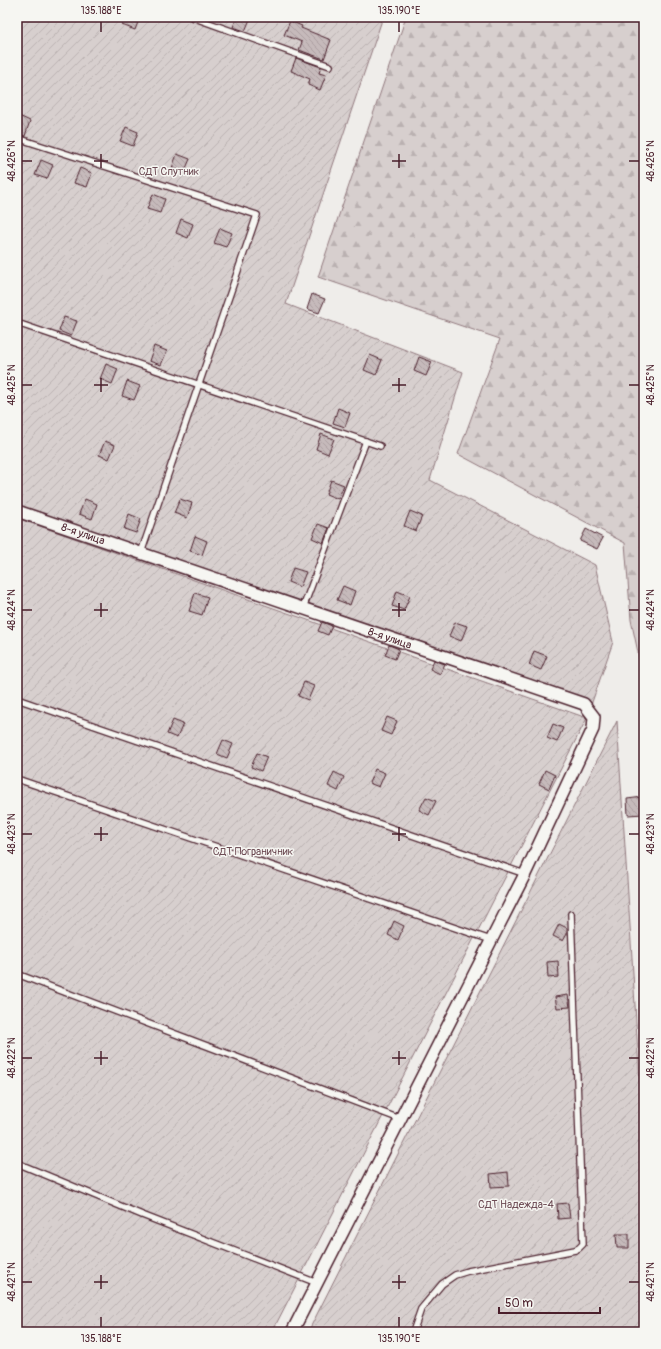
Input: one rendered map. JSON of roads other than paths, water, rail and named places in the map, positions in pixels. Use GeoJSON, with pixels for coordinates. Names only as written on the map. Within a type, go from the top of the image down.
{"type":"FeatureCollection","features":[{"type":"Feature","properties":{"kind":"street","name":"8-я улица"},"geometry":{"type":"LineString","coordinates":[[17,510],[584,704],[594,717],[593,729],[525,874],[292,1332]]}},
{"type":"Feature","properties":{"kind":"lane"},"geometry":{"type":"LineString","coordinates":[[192,17],[330,66]]}},
{"type":"Feature","properties":{"kind":"lane"},"geometry":{"type":"LineString","coordinates":[[17,138],[257,215],[141,553]]}},
{"type":"Feature","properties":{"kind":"lane"},"geometry":{"type":"LineString","coordinates":[[17,323],[380,446]]}},
{"type":"Feature","properties":{"kind":"lane"},"geometry":{"type":"LineString","coordinates":[[303,608],[366,441]]}},
{"type":"Feature","properties":{"kind":"lane"},"geometry":{"type":"LineString","coordinates":[[17,699],[525,874]]}},
{"type":"Feature","properties":{"kind":"lane"},"geometry":{"type":"LineString","coordinates":[[17,779],[492,940]]}},
{"type":"Feature","properties":{"kind":"lane"},"geometry":{"type":"LineString","coordinates":[[413,1332],[421,1309],[442,1284],[455,1275],[575,1250],[582,1244],[571,914]]}},
{"type":"Feature","properties":{"kind":"lane"},"geometry":{"type":"LineString","coordinates":[[17,974],[400,1120]]}},
{"type":"Feature","properties":{"kind":"lane"},"geometry":{"type":"LineString","coordinates":[[17,1163],[142,1216],[317,1283]]}},
{"type":"Feature","properties":{"kind":"park label","name":"СДТ Спутник"},"geometry":{"type":"Point","coordinates":[169,171]}},
{"type":"Feature","properties":{"kind":"park label","name":"СДТ Пограничник"},"geometry":{"type":"Point","coordinates":[253,851]}},
{"type":"Feature","properties":{"kind":"park label","name":"СДТ Надежда-4"},"geometry":{"type":"Point","coordinates":[516,1204]}}]}
